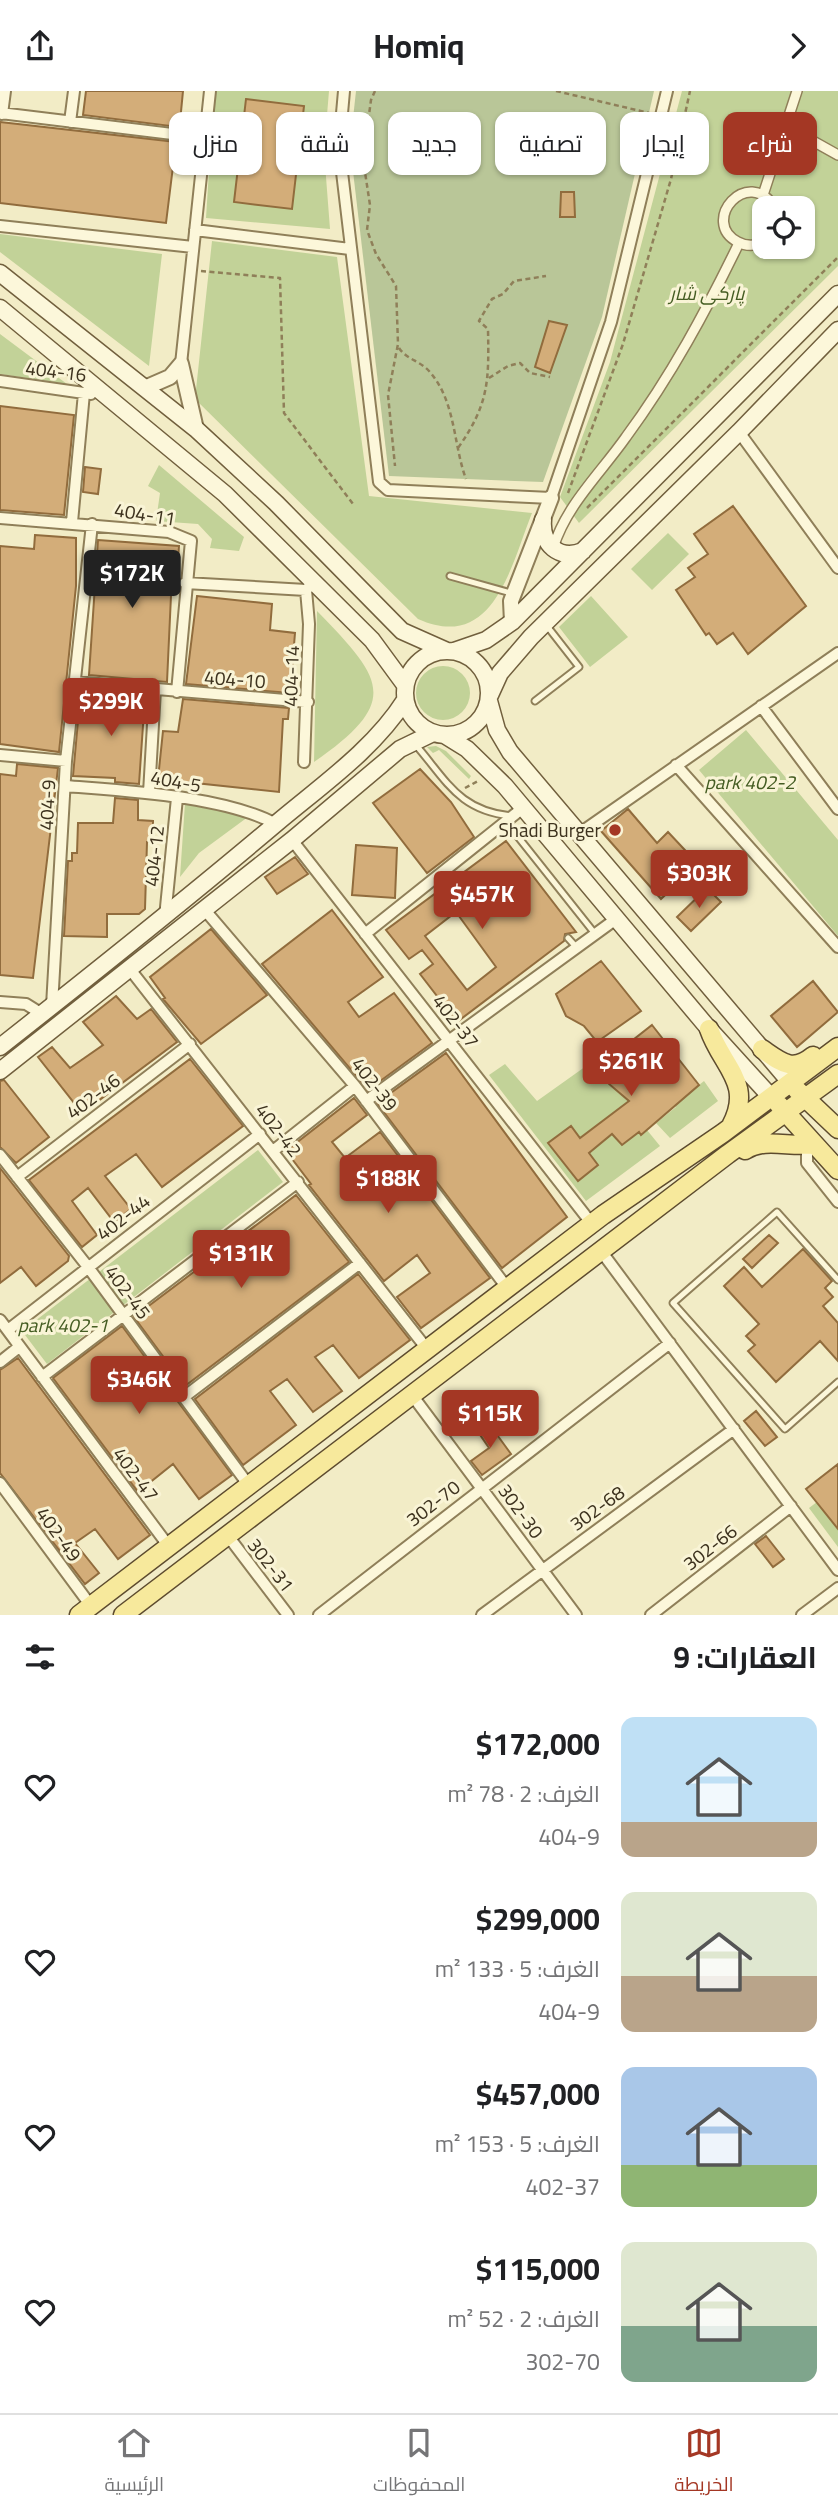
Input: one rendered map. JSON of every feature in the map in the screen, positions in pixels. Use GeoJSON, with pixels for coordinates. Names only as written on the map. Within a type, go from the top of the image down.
{"type":"FeatureCollection","features":[{"type":"Feature","properties":{"kind":"main road"},"geometry":{"type":"LineString","coordinates":[[0,273],[147,387],[196,429],[276,503],[402,631],[465,655],[484,671],[502,740],[790,1082],[838,1129]]}},
{"type":"Feature","properties":{"kind":"main road"},"geometry":{"type":"LineString","coordinates":[[0,1047],[165,917],[378,737],[405,693],[420,661],[486,640],[512,622],[838,294]]}},
{"type":"Feature","properties":{"kind":"main road"},"geometry":{"type":"LineString","coordinates":[[0,308],[207,478],[311,586],[379,647],[405,693],[414,720],[475,756],[516,815],[616,919],[709,1029],[838,1170]]}},
{"type":"Feature","properties":{"kind":"main road"},"geometry":{"type":"LineString","coordinates":[[34,335],[51,312]]}},
{"type":"Feature","properties":{"kind":"main road"},"geometry":{"type":"LineString","coordinates":[[0,1071],[292,840],[412,741],[469,730],[479,723],[509,661],[838,330]]}},
{"type":"Feature","properties":{"kind":"main road"},"geometry":{"type":"LineString","coordinates":[[543,520],[545,541],[552,549],[569,555],[585,550]]}},
{"type":"Feature","properties":{"kind":"main road"},"geometry":{"type":"LineString","coordinates":[[242,853],[254,868]]}},
{"type":"Feature","properties":{"kind":"main road"},"geometry":{"type":"LineString","coordinates":[[709,1029],[715,1046],[735,1075],[740,1090],[737,1115],[731,1126]]}},
{"type":"Feature","properties":{"kind":"main road"},"geometry":{"type":"LineString","coordinates":[[762,1049],[786,1065],[793,1066],[808,1060],[838,1037]]}},
{"type":"Feature","properties":{"kind":"main road"},"geometry":{"type":"LineString","coordinates":[[85,1611],[592,1224],[838,1047]]}},
{"type":"Feature","properties":{"kind":"main road"},"geometry":{"type":"LineString","coordinates":[[124,1615],[714,1164],[838,1074]]}},
{"type":"Feature","properties":{"kind":"main road"},"geometry":{"type":"LineString","coordinates":[[838,1081],[838,1093]]}},
{"type":"Feature","properties":{"kind":"main road"},"geometry":{"type":"LineString","coordinates":[[714,1164],[727,1163],[760,1143],[795,1146],[814,1144]]}},
{"type":"Feature","properties":{"kind":"street"},"geometry":{"type":"LineString","coordinates":[[5,91],[1,113],[169,134]]}},
{"type":"Feature","properties":{"kind":"street"},"geometry":{"type":"LineString","coordinates":[[70,122],[74,91]]}},
{"type":"Feature","properties":{"kind":"street"},"geometry":{"type":"LineString","coordinates":[[208,112],[210,91]]}},
{"type":"Feature","properties":{"kind":"street"},"geometry":{"type":"LineString","coordinates":[[344,91],[339,147],[381,485],[388,490],[551,498]]}},
{"type":"Feature","properties":{"kind":"street"},"geometry":{"type":"LineString","coordinates":[[512,622],[510,612],[514,593],[551,498],[611,322],[667,91]]}},
{"type":"Feature","properties":{"kind":"street"},"geometry":{"type":"LineString","coordinates":[[790,112],[797,91]]}},
{"type":"Feature","properties":{"kind":"street"},"geometry":{"type":"LineString","coordinates":[[817,143],[838,155]]}},
{"type":"Feature","properties":{"kind":"street"},"geometry":{"type":"LineString","coordinates":[[196,429],[181,364],[201,175]]}},
{"type":"Feature","properties":{"kind":"street"},"geometry":{"type":"LineString","coordinates":[[752,245],[732,239],[724,224],[726,207],[731,200],[746,192],[763,195],[770,175]]}},
{"type":"Feature","properties":{"kind":"street"},"geometry":{"type":"LineString","coordinates":[[0,226],[193,247]]}},
{"type":"Feature","properties":{"kind":"street"},"geometry":{"type":"LineString","coordinates":[[195,230],[350,249]]}},
{"type":"Feature","properties":{"kind":"street"},"geometry":{"type":"LineString","coordinates":[[552,549],[574,504],[626,439],[677,363],[740,243]]}},
{"type":"Feature","properties":{"kind":"street"},"geometry":{"type":"LineString","coordinates":[[147,387],[170,377],[181,364]]}},
{"type":"Feature","properties":{"kind":"street","name":"404-16"},"geometry":{"type":"LineString","coordinates":[[0,381],[108,395]]}},
{"type":"Feature","properties":{"kind":"street"},"geometry":{"type":"LineString","coordinates":[[72,522],[84,393]]}},
{"type":"Feature","properties":{"kind":"street"},"geometry":{"type":"LineString","coordinates":[[739,432],[838,568]]}},
{"type":"Feature","properties":{"kind":"street","name":"404-11"},"geometry":{"type":"LineString","coordinates":[[0,518],[169,532],[191,541],[186,583]]}},
{"type":"Feature","properties":{"kind":"street","name":"404-9"},"geometry":{"type":"LineString","coordinates":[[47,1010],[66,761],[92,524]]}},
{"type":"Feature","properties":{"kind":"street"},"geometry":{"type":"LineString","coordinates":[[177,692],[186,583],[311,586]]}},
{"type":"Feature","properties":{"kind":"street","name":"404-14"},"geometry":{"type":"LineString","coordinates":[[304,762],[311,586]]}},
{"type":"Feature","properties":{"kind":"street"},"geometry":{"type":"LineString","coordinates":[[580,833],[838,653]]}},
{"type":"Feature","properties":{"kind":"street","name":"404-10"},"geometry":{"type":"LineString","coordinates":[[75,682],[308,702]]}},
{"type":"Feature","properties":{"kind":"street"},"geometry":{"type":"LineString","coordinates":[[149,793],[155,690]]}},
{"type":"Feature","properties":{"kind":"street"},"geometry":{"type":"LineString","coordinates":[[761,706],[833,793],[838,809]]}},
{"type":"Feature","properties":{"kind":"street"},"geometry":{"type":"LineString","coordinates":[[0,755],[66,761]]}},
{"type":"Feature","properties":{"kind":"street"},"geometry":{"type":"LineString","coordinates":[[676,765],[838,947]]}},
{"type":"Feature","properties":{"kind":"street","name":"404-5"},"geometry":{"type":"LineString","coordinates":[[66,786],[149,793],[251,811],[276,824]]}},
{"type":"Feature","properties":{"kind":"street","name":"404-12"},"geometry":{"type":"LineString","coordinates":[[165,917],[177,798]]}},
{"type":"Feature","properties":{"kind":"street"},"geometry":{"type":"LineString","coordinates":[[365,934],[516,815]]}},
{"type":"Feature","properties":{"kind":"street","name":"402-37"},"geometry":{"type":"LineString","coordinates":[[292,840],[592,1224]]}},
{"type":"Feature","properties":{"kind":"street","name":"402-39"},"geometry":{"type":"LineString","coordinates":[[204,909],[355,1086],[508,1289]]}},
{"type":"Feature","properties":{"kind":"street"},"geometry":{"type":"LineString","coordinates":[[366,1101],[616,919]]}},
{"type":"Feature","properties":{"kind":"street","name":"402-42"},"geometry":{"type":"LineString","coordinates":[[129,968],[427,1349]]}},
{"type":"Feature","properties":{"kind":"street"},"geometry":{"type":"LineString","coordinates":[[0,1002],[47,1010]]}},
{"type":"Feature","properties":{"kind":"street","name":"402-46"},"geometry":{"type":"LineString","coordinates":[[17,1177],[190,1044]]}},
{"type":"Feature","properties":{"kind":"street"},"geometry":{"type":"LineString","coordinates":[[273,1151],[355,1086]]}},
{"type":"Feature","properties":{"kind":"street","name":"402-44"},"geometry":{"type":"LineString","coordinates":[[8,1330],[260,1134]]}},
{"type":"Feature","properties":{"kind":"street"},"geometry":{"type":"LineString","coordinates":[[814,1144],[806,1157],[809,1168],[838,1202]]}},
{"type":"Feature","properties":{"kind":"street","name":"402-45"},"geometry":{"type":"LineString","coordinates":[[0,1155],[88,1267],[250,1487]]}},
{"type":"Feature","properties":{"kind":"street"},"geometry":{"type":"LineString","coordinates":[[42,1377],[298,1182]]}},
{"type":"Feature","properties":{"kind":"street"},"geometry":{"type":"LineString","coordinates":[[601,1251],[838,1570]]}},
{"type":"Feature","properties":{"kind":"street"},"geometry":{"type":"LineString","coordinates":[[184,1397],[360,1263]]}},
{"type":"Feature","properties":{"kind":"street","name":"402-47"},"geometry":{"type":"LineString","coordinates":[[0,1320],[170,1548]]}},
{"type":"Feature","properties":{"kind":"street","name":"302-70"},"geometry":{"type":"LineString","coordinates":[[319,1615],[670,1343]]}},
{"type":"Feature","properties":{"kind":"street"},"geometry":{"type":"LineString","coordinates":[[0,1362],[19,1347]]}},
{"type":"Feature","properties":{"kind":"street","name":"302-30"},"geometry":{"type":"LineString","coordinates":[[412,1395],[576,1615]]}},
{"type":"Feature","properties":{"kind":"street","name":"302-68"},"geometry":{"type":"LineString","coordinates":[[482,1615],[734,1429]]}},
{"type":"Feature","properties":{"kind":"street","name":"402-49"},"geometry":{"type":"LineString","coordinates":[[0,1483],[85,1611]]}},
{"type":"Feature","properties":{"kind":"street","name":"302-66"},"geometry":{"type":"LineString","coordinates":[[651,1615],[791,1506]]}},
{"type":"Feature","properties":{"kind":"street","name":"302-31"},"geometry":{"type":"LineString","coordinates":[[228,1536],[288,1615]]}},
{"type":"Feature","properties":{"kind":"street"},"geometry":{"type":"LineString","coordinates":[[802,1615],[838,1588]]}},
{"type":"Feature","properties":{"kind":"lane"},"geometry":{"type":"LineString","coordinates":[[450,576],[514,593]]}},
{"type":"Feature","properties":{"kind":"lane"},"geometry":{"type":"LineString","coordinates":[[535,701],[579,667],[545,624]]}},
{"type":"Feature","properties":{"kind":"lane"},"geometry":{"type":"LineString","coordinates":[[412,741],[466,802],[486,814],[516,815],[596,935]]}},
{"type":"Feature","properties":{"kind":"lane"},"geometry":{"type":"LineString","coordinates":[[568,937],[578,949]]}},
{"type":"Feature","properties":{"kind":"lane"},"geometry":{"type":"LineString","coordinates":[[836,1387],[785,1429],[673,1303],[777,1212],[838,1280]]}},
{"type":"Feature","properties":{"kind":"path"},"geometry":{"type":"LineString","coordinates":[[375,91],[371,100],[363,159],[370,205],[367,230],[376,254],[396,286],[398,347],[388,395],[395,466]]}},
{"type":"Feature","properties":{"kind":"path"},"geometry":{"type":"LineString","coordinates":[[556,91],[645,112]]}},
{"type":"Feature","properties":{"kind":"path"},"geometry":{"type":"LineString","coordinates":[[690,91],[671,179],[623,344],[567,494],[581,514],[838,257]]}},
{"type":"Feature","properties":{"kind":"path"},"geometry":{"type":"LineString","coordinates":[[191,270],[280,278],[284,413],[353,504]]}},
{"type":"Feature","properties":{"kind":"path"},"geometry":{"type":"LineString","coordinates":[[458,448],[485,401],[489,378],[488,329],[479,321],[484,309],[514,281],[546,276]]}},
{"type":"Feature","properties":{"kind":"path"},"geometry":{"type":"LineString","coordinates":[[398,347],[404,355],[430,372],[453,419],[466,479]]}},
{"type":"Feature","properties":{"kind":"path"},"geometry":{"type":"LineString","coordinates":[[489,378],[508,366],[520,363],[530,373],[550,377]]}},
{"type":"Feature","properties":{"kind":"green space"},"geometry":{"type":"Polygon","coordinates":[[[214,91],[329,91],[327,112],[276,112],[276,175],[326,175],[330,229],[206,218],[209,175],[262,175],[262,112],[213,112],[214,91]]]}},
{"type":"Feature","properties":{"kind":"green space"},"geometry":{"type":"Polygon","coordinates":[[[356,91],[654,91],[649,112],[620,112],[620,175],[635,175],[602,317],[543,482],[389,476],[353,175],[374,175],[374,112],[354,112],[356,91]]]}},
{"type":"Feature","properties":{"kind":"green space","name":"پارکی شار"},"geometry":{"type":"Polygon","coordinates":[[[682,91],[838,91],[838,266],[579,523],[560,497],[610,362],[660,175],[709,175],[709,112],[676,112],[682,91]]]}},
{"type":"Feature","properties":{"kind":"green space"},"geometry":{"type":"Polygon","coordinates":[[[0,234],[162,254],[149,366],[0,252],[0,234]]]}},
{"type":"Feature","properties":{"kind":"green space"},"geometry":{"type":"Polygon","coordinates":[[[212,241],[337,257],[369,496],[532,513],[507,578],[496,598],[482,614],[465,624],[444,626],[418,619],[195,399],[212,241]]]}},
{"type":"Feature","properties":{"kind":"green space"},"geometry":{"type":"Polygon","coordinates":[[[0,334],[67,384],[0,374],[0,334]]]}},
{"type":"Feature","properties":{"kind":"green space"},"geometry":{"type":"Polygon","coordinates":[[[159,465],[244,537],[239,551],[210,548],[212,539],[198,524],[156,521],[160,493],[148,486],[159,465]]]}},
{"type":"Feature","properties":{"kind":"green space"},"geometry":{"type":"Polygon","coordinates":[[[668,533],[689,554],[652,590],[631,569],[668,533]]]}},
{"type":"Feature","properties":{"kind":"green space"},"geometry":{"type":"Polygon","coordinates":[[[591,596],[628,637],[590,667],[559,627],[591,596]]]}},
{"type":"Feature","properties":{"kind":"green space"},"geometry":{"type":"Polygon","coordinates":[[[317,611],[357,655],[368,673],[373,689],[371,705],[361,722],[342,741],[314,762],[317,611]]]}},
{"type":"Feature","properties":{"kind":"green space"},"geometry":{"type":"Polygon","coordinates":[[[443,666],[462,674],[470,693],[462,712],[443,720],[424,712],[416,693],[424,674],[443,666]]]}},
{"type":"Feature","properties":{"kind":"green space","name":"park 402-2"},"geometry":{"type":"Polygon","coordinates":[[[746,730],[838,840],[838,936],[699,770],[746,730]]]}},
{"type":"Feature","properties":{"kind":"green space"},"geometry":{"type":"Polygon","coordinates":[[[436,746],[446,751],[471,776],[469,779],[439,750],[433,753],[427,747],[436,746]]]}},
{"type":"Feature","properties":{"kind":"green space"},"geometry":{"type":"Polygon","coordinates":[[[185,803],[256,811],[199,853],[180,877],[185,803]]]}},
{"type":"Feature","properties":{"kind":"green space"},"geometry":{"type":"Polygon","coordinates":[[[596,1059],[611,1084],[623,1096],[646,1079],[650,1085],[580,1138],[571,1126],[548,1143],[577,1181],[598,1165],[589,1153],[612,1134],[622,1145],[639,1132],[641,1134],[647,1130],[660,1146],[586,1201],[489,1075],[505,1064],[537,1101],[596,1059]]]}},
{"type":"Feature","properties":{"kind":"green space"},"geometry":{"type":"Polygon","coordinates":[[[704,1081],[718,1101],[670,1138],[656,1123],[676,1107],[672,1102],[679,1101],[704,1081]]]}},
{"type":"Feature","properties":{"kind":"green space","name":"park 402-1"},"geometry":{"type":"Polygon","coordinates":[[[258,1150],[283,1182],[47,1364],[22,1331],[258,1150]]]}},
{"type":"Feature","properties":{"kind":"green space"},"geometry":{"type":"Polygon","coordinates":[[[838,1486],[838,1547],[809,1508],[838,1486]]]}},
{"type":"Feature","properties":{"kind":"building"},"geometry":{"type":"Polygon","coordinates":[[[86,91],[183,91],[181,112],[169,112],[169,126],[83,115],[86,91]]]}},
{"type":"Feature","properties":{"kind":"building"},"geometry":{"type":"Polygon","coordinates":[[[246,99],[304,106],[303,112],[276,112],[276,175],[296,175],[292,209],[234,202],[237,175],[262,175],[262,112],[244,112],[246,99]]]}},
{"type":"Feature","properties":{"kind":"building"},"geometry":{"type":"Polygon","coordinates":[[[0,122],[169,141],[169,175],[172,175],[166,223],[0,203],[0,122]]]}},
{"type":"Feature","properties":{"kind":"building"},"geometry":{"type":"Polygon","coordinates":[[[561,192],[574,192],[575,217],[560,217],[561,192]]]}},
{"type":"Feature","properties":{"kind":"building"},"geometry":{"type":"Polygon","coordinates":[[[549,321],[567,325],[550,373],[535,367],[549,321]]]}},
{"type":"Feature","properties":{"kind":"building"},"geometry":{"type":"Polygon","coordinates":[[[0,406],[74,415],[64,515],[0,510],[0,406]]]}},
{"type":"Feature","properties":{"kind":"building"},"geometry":{"type":"Polygon","coordinates":[[[85,467],[101,469],[98,494],[83,492],[85,467]]]}},
{"type":"Feature","properties":{"kind":"building"},"geometry":{"type":"Polygon","coordinates":[[[733,506],[806,606],[748,654],[733,633],[717,644],[709,633],[706,635],[676,590],[695,577],[688,568],[708,554],[694,534],[733,506]]]}},
{"type":"Feature","properties":{"kind":"building"},"geometry":{"type":"Polygon","coordinates":[[[35,535],[76,538],[76,586],[59,752],[0,744],[0,546],[34,549],[35,535]]]}},
{"type":"Feature","properties":{"kind":"building"},"geometry":{"type":"Polygon","coordinates":[[[98,540],[179,546],[177,574],[172,574],[167,682],[89,675],[98,540]]]}},
{"type":"Feature","properties":{"kind":"building"},"geometry":{"type":"Polygon","coordinates":[[[197,596],[272,604],[270,630],[295,633],[290,693],[186,684],[197,596]]]}},
{"type":"Feature","properties":{"kind":"building"},"geometry":{"type":"Polygon","coordinates":[[[88,691],[145,696],[139,784],[115,782],[115,778],[73,776],[78,721],[86,722],[88,691]]]}},
{"type":"Feature","properties":{"kind":"building"},"geometry":{"type":"Polygon","coordinates":[[[183,699],[289,708],[288,719],[283,719],[279,792],[158,779],[163,731],[178,732],[183,699]]]}},
{"type":"Feature","properties":{"kind":"building"},"geometry":{"type":"Polygon","coordinates":[[[17,764],[58,768],[33,978],[0,975],[0,774],[16,776],[17,764]]]}},
{"type":"Feature","properties":{"kind":"building"},"geometry":{"type":"Polygon","coordinates":[[[420,769],[451,802],[474,837],[427,873],[373,803],[420,769]]]}},
{"type":"Feature","properties":{"kind":"building"},"geometry":{"type":"Polygon","coordinates":[[[115,798],[138,800],[138,820],[153,821],[153,842],[147,842],[145,909],[139,914],[107,914],[107,937],[64,936],[68,861],[72,861],[72,853],[77,853],[78,823],[113,823],[115,798]]]}},
{"type":"Feature","properties":{"kind":"building"},"geometry":{"type":"Polygon","coordinates":[[[628,809],[657,843],[668,832],[698,864],[661,899],[601,831],[628,809]]]}},
{"type":"Feature","properties":{"kind":"building"},"geometry":{"type":"Polygon","coordinates":[[[506,841],[576,932],[565,934],[564,941],[457,1022],[420,974],[433,964],[422,950],[409,959],[386,930],[506,841]],[[456,912],[425,936],[467,990],[496,967],[456,912]]]}},
{"type":"Feature","properties":{"kind":"building"},"geometry":{"type":"Polygon","coordinates":[[[356,845],[397,848],[395,898],[352,895],[356,845]]]}},
{"type":"Feature","properties":{"kind":"building"},"geometry":{"type":"Polygon","coordinates":[[[295,857],[308,874],[277,894],[265,877],[295,857]]]}},
{"type":"Feature","properties":{"kind":"building"},"geometry":{"type":"Polygon","coordinates":[[[707,888],[721,902],[691,931],[677,917],[707,888]]]}},
{"type":"Feature","properties":{"kind":"building"},"geometry":{"type":"Polygon","coordinates":[[[332,910],[383,977],[348,1002],[359,1017],[394,993],[432,1043],[368,1090],[262,964],[332,910]]]}},
{"type":"Feature","properties":{"kind":"building"},"geometry":{"type":"Polygon","coordinates":[[[211,929],[267,995],[201,1044],[163,999],[165,998],[150,977],[211,929]]]}},
{"type":"Feature","properties":{"kind":"building"},"geometry":{"type":"Polygon","coordinates":[[[601,961],[641,1011],[597,1042],[584,1026],[566,1016],[556,994],[601,961]]]}},
{"type":"Feature","properties":{"kind":"building"},"geometry":{"type":"Polygon","coordinates":[[[813,981],[838,1012],[797,1047],[771,1016],[813,981]]]}},
{"type":"Feature","properties":{"kind":"building"},"geometry":{"type":"Polygon","coordinates":[[[116,996],[137,1019],[151,1009],[177,1042],[82,1113],[38,1057],[52,1047],[70,1068],[103,1045],[83,1022],[116,996]]]}},
{"type":"Feature","properties":{"kind":"building"},"geometry":{"type":"Polygon","coordinates":[[[652,1025],[699,1085],[641,1135],[639,1132],[622,1145],[612,1134],[589,1153],[598,1165],[578,1181],[548,1143],[571,1126],[580,1138],[629,1101],[609,1084],[601,1065],[652,1025]]]}},
{"type":"Feature","properties":{"kind":"building"},"geometry":{"type":"Polygon","coordinates":[[[446,1053],[567,1217],[502,1268],[377,1103],[446,1053]]]}},
{"type":"Feature","properties":{"kind":"building"},"geometry":{"type":"Polygon","coordinates":[[[190,1059],[243,1126],[162,1187],[136,1154],[105,1176],[131,1209],[114,1222],[88,1188],[72,1201],[97,1235],[82,1247],[29,1180],[190,1059]]]}},
{"type":"Feature","properties":{"kind":"building"},"geometry":{"type":"Polygon","coordinates":[[[4,1080],[49,1137],[16,1163],[0,1147],[0,1081],[4,1080]]]}},
{"type":"Feature","properties":{"kind":"building"},"geometry":{"type":"Polygon","coordinates":[[[354,1098],[367,1115],[332,1142],[345,1158],[380,1132],[490,1278],[421,1328],[397,1297],[430,1273],[417,1255],[384,1281],[309,1185],[311,1184],[286,1151],[354,1098]]]}},
{"type":"Feature","properties":{"kind":"building"},"geometry":{"type":"Polygon","coordinates":[[[0,1168],[69,1256],[68,1261],[36,1286],[21,1267],[0,1283],[0,1168]]]}},
{"type":"Feature","properties":{"kind":"building"},"geometry":{"type":"Polygon","coordinates":[[[296,1195],[349,1262],[185,1386],[134,1317],[296,1195]]]}},
{"type":"Feature","properties":{"kind":"building"},"geometry":{"type":"Polygon","coordinates":[[[769,1235],[778,1243],[752,1268],[743,1259],[769,1235]]]}},
{"type":"Feature","properties":{"kind":"building"},"geometry":{"type":"Polygon","coordinates":[[[803,1249],[832,1281],[825,1288],[833,1297],[823,1306],[838,1323],[838,1361],[820,1341],[776,1382],[748,1351],[755,1345],[746,1336],[759,1324],[724,1286],[744,1267],[762,1287],[803,1249]]]}},
{"type":"Feature","properties":{"kind":"building"},"geometry":{"type":"Polygon","coordinates":[[[358,1274],[410,1340],[359,1378],[333,1345],[315,1357],[342,1391],[313,1412],[287,1379],[270,1391],[296,1425],[243,1465],[195,1399],[358,1274]]]}},
{"type":"Feature","properties":{"kind":"building"},"geometry":{"type":"Polygon","coordinates":[[[122,1326],[232,1475],[199,1499],[173,1464],[138,1492],[53,1378],[122,1326]]]}},
{"type":"Feature","properties":{"kind":"building"},"geometry":{"type":"Polygon","coordinates":[[[18,1358],[150,1535],[118,1559],[95,1529],[75,1543],[99,1573],[85,1584],[0,1473],[0,1370],[18,1358]]]}},
{"type":"Feature","properties":{"kind":"building"},"geometry":{"type":"Polygon","coordinates":[[[756,1411],[777,1437],[765,1446],[744,1421],[756,1411]]]}},
{"type":"Feature","properties":{"kind":"building"},"geometry":{"type":"Polygon","coordinates":[[[487,1421],[511,1454],[482,1475],[471,1461],[489,1448],[476,1429],[487,1421]]]}},
{"type":"Feature","properties":{"kind":"building"},"geometry":{"type":"Polygon","coordinates":[[[838,1464],[838,1529],[806,1489],[838,1464]]]}},
{"type":"Feature","properties":{"kind":"building"},"geometry":{"type":"Polygon","coordinates":[[[766,1536],[784,1559],[773,1567],[755,1544],[766,1536]]]}},
{"type":"Feature","properties":{"kind":"place","name":"Shadi Burger"},"geometry":{"type":"Point","coordinates":[615,830]}}]}
